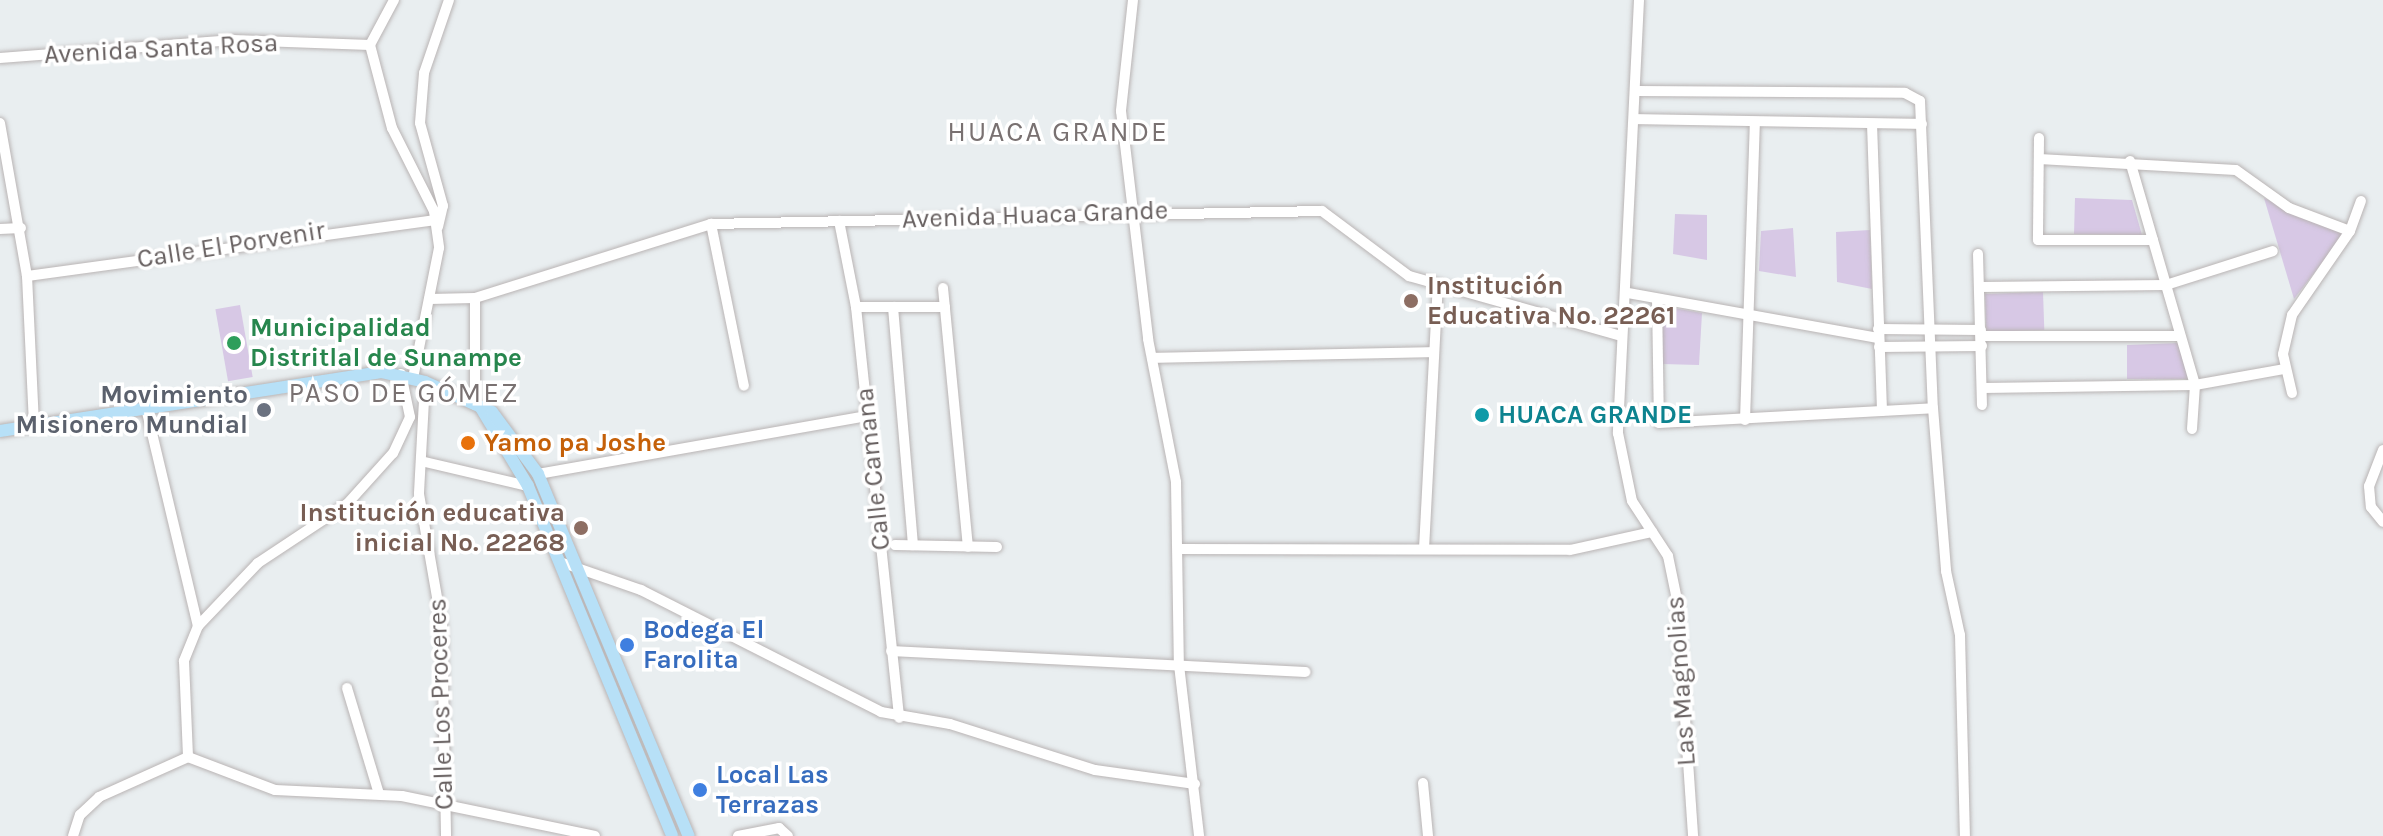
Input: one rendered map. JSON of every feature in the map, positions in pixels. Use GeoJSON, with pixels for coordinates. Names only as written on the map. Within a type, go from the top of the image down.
{"type":"FeatureCollection","features":[{"type":"Feature","properties":{"kind":"main road"},"geometry":{"type":"LineString","coordinates":[[0,431],[146,408],[413,378],[504,422],[538,474],[689,836]]}},
{"type":"Feature","properties":{"kind":"main road"},"geometry":{"type":"LineString","coordinates":[[478,407],[528,486],[672,836]]}},
{"type":"Feature","properties":{"kind":"street"},"geometry":{"type":"LineString","coordinates":[[394,0],[370,45],[392,128],[437,223]]}},
{"type":"Feature","properties":{"kind":"street"},"geometry":{"type":"LineString","coordinates":[[188,757],[184,661],[198,626],[272,551],[347,504],[393,453],[410,417],[413,378],[429,299],[437,223],[443,206],[420,123],[424,73],[449,0]]}},
{"type":"Feature","properties":{"kind":"street"},"geometry":{"type":"LineString","coordinates":[[1133,0],[1120,95],[1152,358],[1176,482],[1179,665],[1199,836]]}},
{"type":"Feature","properties":{"kind":"street","name":"Las Magnolias"},"geometry":{"type":"LineString","coordinates":[[1639,0],[1628,293],[1621,336],[1622,468],[1652,532],[1668,556],[1677,600],[1693,836]]}},
{"type":"Feature","properties":{"kind":"street","name":"Avenida Santa Rosa"},"geometry":{"type":"LineString","coordinates":[[0,58],[233,40],[370,45]]}},
{"type":"Feature","properties":{"kind":"street"},"geometry":{"type":"LineString","coordinates":[[1637,91],[1910,93],[1920,101],[1933,408],[1946,571],[1960,635],[1965,836]]}},
{"type":"Feature","properties":{"kind":"street"},"geometry":{"type":"LineString","coordinates":[[1635,119],[1922,124]]}},
{"type":"Feature","properties":{"kind":"street"},"geometry":{"type":"LineString","coordinates":[[1745,420],[1755,122]]}},
{"type":"Feature","properties":{"kind":"street"},"geometry":{"type":"LineString","coordinates":[[0,123],[21,228],[27,276],[34,426]]}},
{"type":"Feature","properties":{"kind":"street"},"geometry":{"type":"LineString","coordinates":[[1872,124],[1882,411]]}},
{"type":"Feature","properties":{"kind":"street"},"geometry":{"type":"LineString","coordinates":[[2039,138],[2038,240],[2153,240]]}},
{"type":"Feature","properties":{"kind":"street"},"geometry":{"type":"LineString","coordinates":[[2039,159],[2130,161],[2236,170],[2289,208],[2350,231]]}},
{"type":"Feature","properties":{"kind":"street"},"geometry":{"type":"LineString","coordinates":[[2130,161],[2195,385],[2192,429]]}},
{"type":"Feature","properties":{"kind":"street"},"geometry":{"type":"LineString","coordinates":[[2292,393],[2284,369],[2292,315],[2350,231],[2361,201]]}},
{"type":"Feature","properties":{"kind":"street","name":"Avenida Huaca Grande"},"geometry":{"type":"LineString","coordinates":[[429,299],[475,298],[711,224],[1133,210],[1322,211],[1340,219],[1379,258],[1438,285],[1621,336]]}},
{"type":"Feature","properties":{"kind":"street","name":"Calle Camana"},"geometry":{"type":"LineString","coordinates":[[839,221],[856,307],[899,718]]}},
{"type":"Feature","properties":{"kind":"street","name":"Calle El Porvenir"},"geometry":{"type":"LineString","coordinates":[[27,276],[437,223]]}},
{"type":"Feature","properties":{"kind":"street"},"geometry":{"type":"LineString","coordinates":[[711,224],[744,386]]}},
{"type":"Feature","properties":{"kind":"street"},"geometry":{"type":"LineString","coordinates":[[0,229],[21,228]]}},
{"type":"Feature","properties":{"kind":"street"},"geometry":{"type":"LineString","coordinates":[[1980,287],[2166,285],[2273,251]]}},
{"type":"Feature","properties":{"kind":"street"},"geometry":{"type":"LineString","coordinates":[[1978,254],[1982,405]]}},
{"type":"Feature","properties":{"kind":"street"},"geometry":{"type":"LineString","coordinates":[[1424,549],[1438,285]]}},
{"type":"Feature","properties":{"kind":"street"},"geometry":{"type":"LineString","coordinates":[[943,288],[968,547]]}},
{"type":"Feature","properties":{"kind":"street"},"geometry":{"type":"LineString","coordinates":[[1628,293],[1929,345],[1982,337],[2180,336]]}},
{"type":"Feature","properties":{"kind":"street"},"geometry":{"type":"LineString","coordinates":[[475,298],[478,407]]}},
{"type":"Feature","properties":{"kind":"street"},"geometry":{"type":"LineString","coordinates":[[1657,299],[1656,421],[1745,420],[1933,408]]}},
{"type":"Feature","properties":{"kind":"street"},"geometry":{"type":"LineString","coordinates":[[856,307],[945,307]]}},
{"type":"Feature","properties":{"kind":"street"},"geometry":{"type":"LineString","coordinates":[[893,307],[913,545]]}},
{"type":"Feature","properties":{"kind":"street"},"geometry":{"type":"LineString","coordinates":[[1878,338],[1928,328],[1982,337]]}},
{"type":"Feature","properties":{"kind":"street"},"geometry":{"type":"LineString","coordinates":[[1152,358],[1434,352]]}},
{"type":"Feature","properties":{"kind":"street"},"geometry":{"type":"LineString","coordinates":[[1983,388],[2195,385],[2284,369]]}},
{"type":"Feature","properties":{"kind":"street","name":"Calle Los Proceres"},"geometry":{"type":"LineString","coordinates":[[413,378],[425,462],[419,494],[442,626],[446,836]]}},
{"type":"Feature","properties":{"kind":"street"},"geometry":{"type":"LineString","coordinates":[[146,408],[198,626]]}},
{"type":"Feature","properties":{"kind":"street"},"geometry":{"type":"LineString","coordinates":[[538,474],[867,416]]}},
{"type":"Feature","properties":{"kind":"street"},"geometry":{"type":"LineString","coordinates":[[2383,450],[2369,486],[2371,507],[2383,522]]}},
{"type":"Feature","properties":{"kind":"street"},"geometry":{"type":"LineString","coordinates":[[425,462],[528,486]]}},
{"type":"Feature","properties":{"kind":"street"},"geometry":{"type":"LineString","coordinates":[[1179,549],[1570,550],[1652,532]]}},
{"type":"Feature","properties":{"kind":"street"},"geometry":{"type":"LineString","coordinates":[[895,545],[997,547]]}},
{"type":"Feature","properties":{"kind":"street"},"geometry":{"type":"LineString","coordinates":[[560,562],[575,564],[899,718],[950,724],[1134,779],[1195,784]]}},
{"type":"Feature","properties":{"kind":"street"},"geometry":{"type":"LineString","coordinates":[[891,651],[1305,672]]}},
{"type":"Feature","properties":{"kind":"street"},"geometry":{"type":"LineString","coordinates":[[347,688],[379,794]]}},
{"type":"Feature","properties":{"kind":"street"},"geometry":{"type":"LineString","coordinates":[[73,836],[75,822],[99,797],[188,757],[275,790],[379,794],[595,836]]}},
{"type":"Feature","properties":{"kind":"street"},"geometry":{"type":"LineString","coordinates":[[1423,783],[1428,836]]}},
{"type":"Feature","properties":{"kind":"street"},"geometry":{"type":"LineString","coordinates":[[738,836],[788,835]]}},
{"type":"Feature","properties":{"kind":"shaded area"},"geometry":{"type":"Polygon","coordinates":[[[2075,198],[2132,200],[2142,235],[2074,234],[2075,198]]]}},
{"type":"Feature","properties":{"kind":"shaded area"},"geometry":{"type":"Polygon","coordinates":[[[2264,198],[2345,233],[2294,299],[2264,198]]]}},
{"type":"Feature","properties":{"kind":"shaded area"},"geometry":{"type":"Polygon","coordinates":[[[1675,214],[1707,215],[1707,260],[1673,254],[1675,214]]]}},
{"type":"Feature","properties":{"kind":"shaded area"},"geometry":{"type":"Polygon","coordinates":[[[1793,228],[1796,277],[1759,271],[1761,231],[1793,228]]]}},
{"type":"Feature","properties":{"kind":"shaded area"},"geometry":{"type":"Polygon","coordinates":[[[1870,230],[1872,289],[1837,282],[1836,232],[1870,230]]]}},
{"type":"Feature","properties":{"kind":"shaded area"},"geometry":{"type":"Polygon","coordinates":[[[2043,292],[2044,330],[1986,332],[1985,294],[2043,292]]]}},
{"type":"Feature","properties":{"kind":"shaded area","name":"Municipalidad Distritlal de Sunampe"},"geometry":{"type":"Polygon","coordinates":[[[240,305],[253,377],[228,381],[215,309],[240,305]]]}},
{"type":"Feature","properties":{"kind":"shaded area"},"geometry":{"type":"Polygon","coordinates":[[[1662,306],[1702,313],[1699,365],[1662,364],[1662,306]]]}},
{"type":"Feature","properties":{"kind":"shaded area"},"geometry":{"type":"Polygon","coordinates":[[[2179,343],[2189,379],[2127,379],[2127,345],[2179,343]]]}},
{"type":"Feature","properties":{"kind":"place","name":"Institución Educativa No. 22261"},"geometry":{"type":"Point","coordinates":[1411,301]}},
{"type":"Feature","properties":{"kind":"place","name":"Municipalidad Distritlal de Sunampe"},"geometry":{"type":"Point","coordinates":[234,343]}},
{"type":"Feature","properties":{"kind":"place","name":"Movimiento Misionero Mundial"},"geometry":{"type":"Point","coordinates":[264,410]}},
{"type":"Feature","properties":{"kind":"place","name":"HUACA GRANDE"},"geometry":{"type":"Point","coordinates":[1482,415]}},
{"type":"Feature","properties":{"kind":"place","name":"Yamo pa Joshe"},"geometry":{"type":"Point","coordinates":[468,443]}},
{"type":"Feature","properties":{"kind":"place","name":"Institución educativa inicial No. 22268"},"geometry":{"type":"Point","coordinates":[581,528]}},
{"type":"Feature","properties":{"kind":"place","name":"Bodega El Farolita"},"geometry":{"type":"Point","coordinates":[627,645]}},
{"type":"Feature","properties":{"kind":"place","name":"Local Las Terrazas"},"geometry":{"type":"Point","coordinates":[700,790]}},
{"type":"Feature","properties":{"kind":"district","name":"HUACA GRANDE"},"geometry":{"type":"Point","coordinates":[1058,132]}},
{"type":"Feature","properties":{"kind":"district","name":"PASO DE GÓMEZ"},"geometry":{"type":"Point","coordinates":[404,393]}}]}
